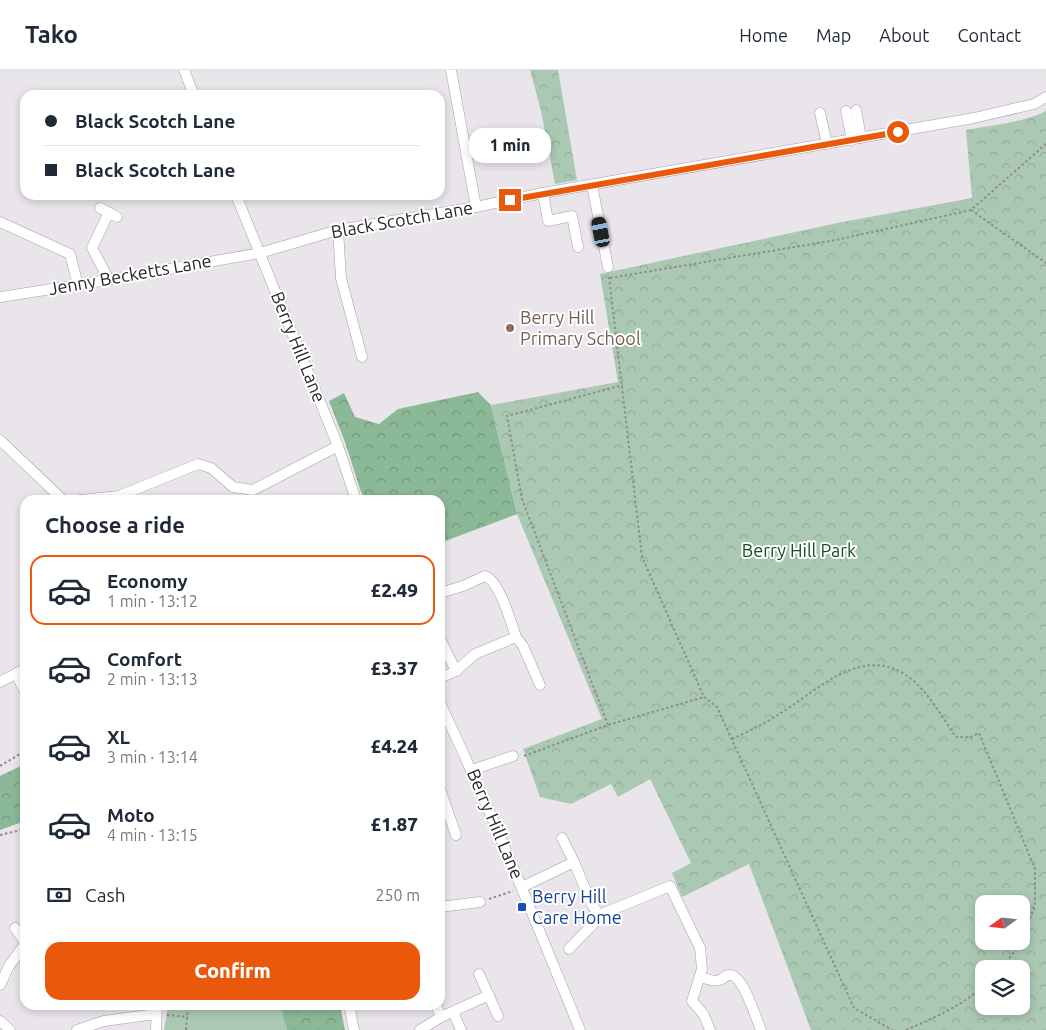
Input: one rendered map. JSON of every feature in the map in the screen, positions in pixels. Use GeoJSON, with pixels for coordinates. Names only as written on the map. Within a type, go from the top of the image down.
{"type":"FeatureCollection","features":[{"type":"Feature","properties":{"kind":"street"},"geometry":{"type":"LineString","coordinates":[[184,70],[192,90]]}},
{"type":"Feature","properties":{"kind":"street"},"geometry":{"type":"LineString","coordinates":[[451,70],[476,207]]}},
{"type":"Feature","properties":{"kind":"street","name":"Black Scotch Lane"},"geometry":{"type":"LineString","coordinates":[[260,253],[338,230],[974,118],[1034,104],[1046,97]]}},
{"type":"Feature","properties":{"kind":"street"},"geometry":{"type":"LineString","coordinates":[[851,110],[856,139]]}},
{"type":"Feature","properties":{"kind":"street"},"geometry":{"type":"LineString","coordinates":[[820,113],[827,144]]}},
{"type":"Feature","properties":{"kind":"street"},"geometry":{"type":"LineString","coordinates":[[592,185],[608,267]]}},
{"type":"Feature","properties":{"kind":"street"},"geometry":{"type":"LineString","coordinates":[[543,193],[548,220],[572,216],[578,247]]}},
{"type":"Feature","properties":{"kind":"street","name":"Berry Hill Lane"},"geometry":{"type":"LineString","coordinates":[[238,200],[338,446],[354,495]]}},
{"type":"Feature","properties":{"kind":"street"},"geometry":{"type":"LineString","coordinates":[[109,212],[92,248],[109,280]]}},
{"type":"Feature","properties":{"kind":"street"},"geometry":{"type":"LineString","coordinates":[[0,222],[70,254],[78,285]]}},
{"type":"Feature","properties":{"kind":"street"},"geometry":{"type":"LineString","coordinates":[[338,230],[342,278],[362,357]]}},
{"type":"Feature","properties":{"kind":"street","name":"Jenny Becketts Lane"},"geometry":{"type":"LineString","coordinates":[[0,297],[260,253]]}},
{"type":"Feature","properties":{"kind":"street"},"geometry":{"type":"LineString","coordinates":[[1,442],[58,495]]}},
{"type":"Feature","properties":{"kind":"street"},"geometry":{"type":"LineString","coordinates":[[121,495],[198,464],[211,468],[233,487],[253,490],[338,446]]}},
{"type":"Feature","properties":{"kind":"street"},"geometry":{"type":"LineString","coordinates":[[445,591],[485,576],[490,578],[497,586],[516,637],[524,646],[540,685]]}},
{"type":"Feature","properties":{"kind":"street"},"geometry":{"type":"LineString","coordinates":[[445,676],[456,671],[475,654],[516,637]]}},
{"type":"Feature","properties":{"kind":"street"},"geometry":{"type":"LineString","coordinates":[[445,649],[456,671]]}},
{"type":"Feature","properties":{"kind":"street"},"geometry":{"type":"LineString","coordinates":[[0,682],[20,672]]}},
{"type":"Feature","properties":{"kind":"street","name":"Berry Hill Lane"},"geometry":{"type":"LineString","coordinates":[[445,713],[472,770],[522,887],[580,1030]]}},
{"type":"Feature","properties":{"kind":"street"},"geometry":{"type":"LineString","coordinates":[[472,770],[517,756]]}},
{"type":"Feature","properties":{"kind":"street"},"geometry":{"type":"LineString","coordinates":[[445,805],[456,835]]}},
{"type":"Feature","properties":{"kind":"street"},"geometry":{"type":"LineString","coordinates":[[562,838],[591,903],[599,915]]}},
{"type":"Feature","properties":{"kind":"street"},"geometry":{"type":"LineString","coordinates":[[522,887],[574,862]]}},
{"type":"Feature","properties":{"kind":"street"},"geometry":{"type":"LineString","coordinates":[[569,949],[594,923],[599,915],[670,886],[700,948],[702,969],[692,1001],[704,1015],[710,1030]]}},
{"type":"Feature","properties":{"kind":"street"},"geometry":{"type":"LineString","coordinates":[[445,907],[480,902]]}},
{"type":"Feature","properties":{"kind":"street"},"geometry":{"type":"LineString","coordinates":[[15,928],[20,936]]}},
{"type":"Feature","properties":{"kind":"street"},"geometry":{"type":"LineString","coordinates":[[0,985],[9,966],[20,950]]}},
{"type":"Feature","properties":{"kind":"street"},"geometry":{"type":"LineString","coordinates":[[479,974],[498,1016]]}},
{"type":"Feature","properties":{"kind":"street"},"geometry":{"type":"LineString","coordinates":[[700,977],[713,981],[720,980],[728,975],[734,975],[742,982],[760,1028],[749,1030]]}},
{"type":"Feature","properties":{"kind":"street"},"geometry":{"type":"LineString","coordinates":[[420,1030],[441,1017],[489,995]]}},
{"type":"Feature","properties":{"kind":"street"},"geometry":{"type":"LineString","coordinates":[[77,1030],[104,1021],[157,1010],[156,1030]]}},
{"type":"Feature","properties":{"kind":"street"},"geometry":{"type":"LineString","coordinates":[[350,1010],[354,1030]]}},
{"type":"Feature","properties":{"kind":"street"},"geometry":{"type":"LineString","coordinates":[[438,1010],[441,1017]]}},
{"type":"Feature","properties":{"kind":"street"},"geometry":{"type":"LineString","coordinates":[[453,1012],[461,1030]]}},
{"type":"Feature","properties":{"kind":"street"},"geometry":{"type":"LineString","coordinates":[[0,1021],[10,1030]]}},
{"type":"Feature","properties":{"kind":"path"},"geometry":{"type":"LineString","coordinates":[[610,278],[836,240],[970,210],[1046,144]]}},
{"type":"Feature","properties":{"kind":"path"},"geometry":{"type":"LineString","coordinates":[[970,210],[1046,263]]}},
{"type":"Feature","properties":{"kind":"path"},"geometry":{"type":"LineString","coordinates":[[608,267],[642,557],[704,697],[717,707],[854,1008],[892,1030]]}},
{"type":"Feature","properties":{"kind":"path"},"geometry":{"type":"LineString","coordinates":[[608,725],[522,499],[507,416],[623,385]]}},
{"type":"Feature","properties":{"kind":"path"},"geometry":{"type":"LineString","coordinates":[[732,739],[777,716],[836,676],[860,666],[893,668],[907,676],[925,693],[956,737],[971,737],[979,734],[1035,869],[1035,905],[1020,944],[1008,960]]}},
{"type":"Feature","properties":{"kind":"path"},"geometry":{"type":"LineString","coordinates":[[517,756],[608,725],[704,697]]}},
{"type":"Feature","properties":{"kind":"path"},"geometry":{"type":"LineString","coordinates":[[0,766],[20,755]]}},
{"type":"Feature","properties":{"kind":"path"},"geometry":{"type":"LineString","coordinates":[[0,835],[20,830]]}},
{"type":"Feature","properties":{"kind":"path"},"geometry":{"type":"LineString","coordinates":[[480,902],[522,887]]}},
{"type":"Feature","properties":{"kind":"path"},"geometry":{"type":"LineString","coordinates":[[906,1030],[943,1014],[975,994]]}},
{"type":"Feature","properties":{"kind":"path"},"geometry":{"type":"LineString","coordinates":[[157,1010],[188,1017]]}},
{"type":"Feature","properties":{"kind":"path"},"geometry":{"type":"LineString","coordinates":[[186,1030],[188,1010]]}},
{"type":"Feature","properties":{"kind":"green space"},"geometry":{"type":"Polygon","coordinates":[[[530,70],[558,70],[577,180],[555,184],[541,111],[530,70]]]}},
{"type":"Feature","properties":{"kind":"green space","name":"Berry Hill Park"},"geometry":{"type":"Polygon","coordinates":[[[1046,111],[1046,1030],[811,1030],[749,864],[682,897],[672,873],[691,863],[650,779],[618,797],[611,784],[571,804],[540,797],[523,749],[602,719],[517,514],[491,405],[618,382],[600,274],[837,223],[972,198],[966,130],[1017,121],[1046,111]]]}},
{"type":"Feature","properties":{"kind":"green space"},"geometry":{"type":"Polygon","coordinates":[[[478,392],[491,405],[517,514],[445,541],[445,495],[363,495],[329,401],[344,393],[355,417],[379,424],[398,409],[478,392]]]}},
{"type":"Feature","properties":{"kind":"green space"},"geometry":{"type":"Polygon","coordinates":[[[20,766],[20,823],[0,830],[0,776],[20,766]]]}},
{"type":"Feature","properties":{"kind":"green space"},"geometry":{"type":"Polygon","coordinates":[[[167,1010],[281,1010],[287,1030],[164,1030],[167,1010]]]}},
{"type":"Feature","properties":{"kind":"green space"},"geometry":{"type":"Polygon","coordinates":[[[281,1010],[341,1010],[345,1030],[287,1030],[281,1010]]]}},
{"type":"Feature","properties":{"kind":"place","name":"Berry Hill Primary School"},"geometry":{"type":"Point","coordinates":[510,328]}},
{"type":"Feature","properties":{"kind":"place","name":"Berry Hill Care Home"},"geometry":{"type":"Point","coordinates":[522,907]}},
{"type":"Feature","properties":{"kind":"route"},"geometry":{"type":"LineString","coordinates":[[510,200],[898,132]]}}]}
